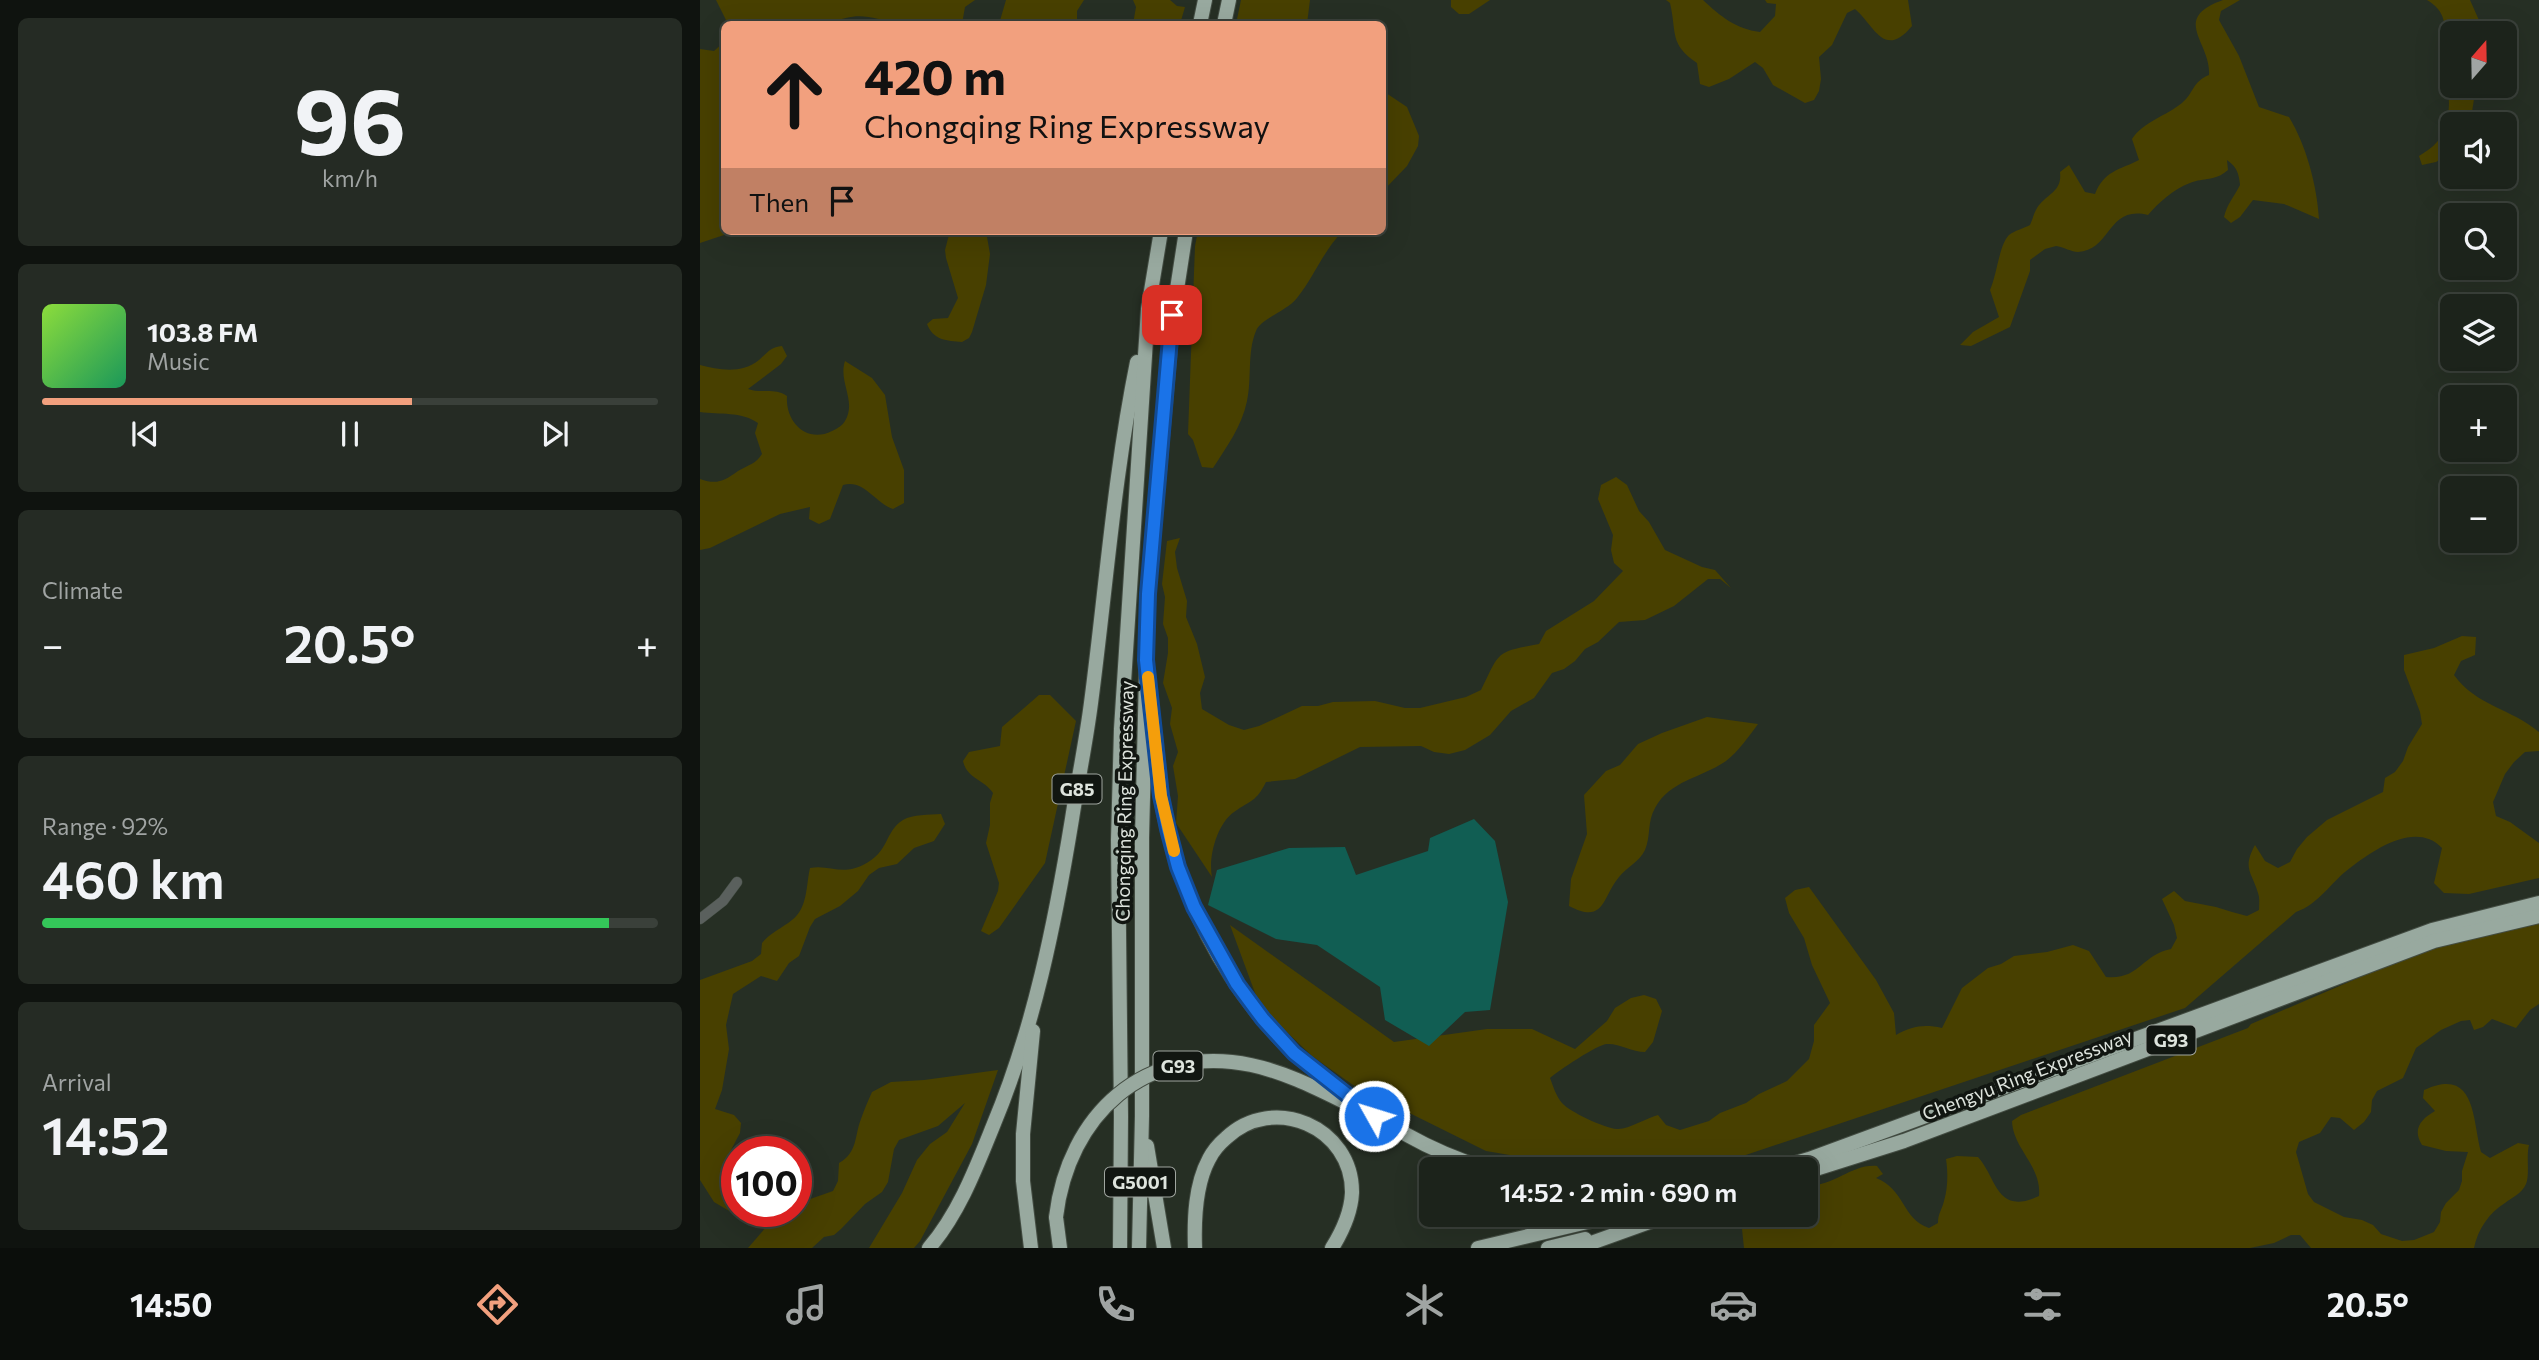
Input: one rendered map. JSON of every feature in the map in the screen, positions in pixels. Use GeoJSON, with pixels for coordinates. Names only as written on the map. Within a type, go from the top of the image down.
{"type":"FeatureCollection","features":[{"type":"Feature","properties":{"kind":"highway"},"geometry":{"type":"LineString","coordinates":[[1201,21],[1205,0]]}},
{"type":"Feature","properties":{"kind":"highway"},"geometry":{"type":"LineString","coordinates":[[1225,21],[1229,0]]}},
{"type":"Feature","properties":{"kind":"highway","name":"Chongqing Ring Expressway"},"geometry":{"type":"LineString","coordinates":[[1120,1248],[1118,840],[1129,594],[1148,309],[1160,235]]}},
{"type":"Feature","properties":{"kind":"highway","name":"Chongqing Ring Expressway"},"geometry":{"type":"LineString","coordinates":[[1139,1248],[1142,838],[1148,594],[1172,315],[1185,235]]}},
{"type":"Feature","properties":{"kind":"highway","name":"G85"},"geometry":{"type":"LineString","coordinates":[[929,1248],[940,1235],[971,1181],[1009,1089],[1037,995],[1064,867],[1091,705],[1112,513],[1128,409],[1148,309]]}},
{"type":"Feature","properties":{"kind":"highway"},"geometry":{"type":"LineString","coordinates":[[1146,660],[1161,796],[1178,867],[1194,907],[1237,984],[1263,1019],[1294,1053],[1374,1116]]}},
{"type":"Feature","properties":{"kind":"highway","name":"Chengyu Ring Expressway"},"geometry":{"type":"LineString","coordinates":[[1818,1161],[2432,930],[2539,903]]}},
{"type":"Feature","properties":{"kind":"highway","name":"Chengyu Ring Expressway"},"geometry":{"type":"LineString","coordinates":[[1818,1162],[1916,1136],[2434,941],[2539,916]]}},
{"type":"Feature","properties":{"kind":"highway"},"geometry":{"type":"LineString","coordinates":[[1031,1248],[1023,1181],[1023,1134],[1037,995]]}},
{"type":"Feature","properties":{"kind":"highway","name":"G93"},"geometry":{"type":"LineString","coordinates":[[1060,1248],[1056,1217],[1059,1191],[1068,1162],[1087,1126],[1132,1083],[1194,1062],[1225,1061],[1253,1066],[1301,1082],[1453,1157]]}},
{"type":"Feature","properties":{"kind":"highway"},"geometry":{"type":"LineString","coordinates":[[1142,1116],[1164,1248]]}},
{"type":"Feature","properties":{"kind":"highway"},"geometry":{"type":"LineString","coordinates":[[1195,1248],[1194,1222],[1199,1188],[1208,1159],[1236,1128],[1261,1119],[1281,1117],[1322,1130],[1340,1150],[1349,1168],[1352,1193],[1348,1217],[1332,1248]]}},
{"type":"Feature","properties":{"kind":"highway"},"geometry":{"type":"LineString","coordinates":[[1479,1248],[1567,1227]]}},
{"type":"Feature","properties":{"kind":"highway"},"geometry":{"type":"LineString","coordinates":[[1548,1248],[1634,1227]]}},
{"type":"Feature","properties":{"kind":"highway"},"geometry":{"type":"LineString","coordinates":[[1577,1248],[1634,1227]]}},
{"type":"Feature","properties":{"kind":"street"},"geometry":{"type":"LineString","coordinates":[[700,919],[723,901],[737,882]]}},
{"type":"Feature","properties":{"kind":"shaded area"},"geometry":{"type":"Polygon","coordinates":[[[716,0],[975,0],[965,7],[963,21],[888,21],[857,16],[837,21],[726,21],[716,0]]]}},
{"type":"Feature","properties":{"kind":"shaded area"},"geometry":{"type":"Polygon","coordinates":[[[1006,0],[1084,0],[1077,11],[1077,21],[1000,21],[1006,0]]]}},
{"type":"Feature","properties":{"kind":"shaded area"},"geometry":{"type":"Polygon","coordinates":[[[1133,0],[1170,0],[1177,6],[1185,7],[1181,21],[1134,21],[1136,7],[1133,0]]]}},
{"type":"Feature","properties":{"kind":"shaded area"},"geometry":{"type":"Polygon","coordinates":[[[1241,0],[1310,0],[1307,21],[1237,21],[1241,0]]]}},
{"type":"Feature","properties":{"kind":"shaded area"},"geometry":{"type":"Polygon","coordinates":[[[1451,0],[1490,0],[1469,14],[1459,14],[1451,7],[1451,0]]]}},
{"type":"Feature","properties":{"kind":"shaded area"},"geometry":{"type":"Polygon","coordinates":[[[1666,0],[1703,0],[1729,21],[1760,32],[1775,16],[1776,4],[1767,3],[1765,0],[1908,0],[1912,26],[1902,36],[1887,40],[1855,9],[1847,13],[1832,45],[1819,57],[1819,91],[1814,100],[1805,103],[1773,85],[1763,68],[1755,62],[1729,79],[1709,87],[1700,84],[1697,63],[1678,44],[1670,3],[1666,0]]]}},
{"type":"Feature","properties":{"kind":"shaded area"},"geometry":{"type":"Polygon","coordinates":[[[2223,0],[2240,0],[2221,11],[2219,20],[2239,56],[2259,107],[2289,117],[2295,128],[2310,166],[2319,219],[2284,204],[2253,200],[2240,217],[2231,223],[2224,217],[2240,185],[2237,171],[2227,160],[2228,170],[2223,174],[2178,189],[2148,215],[2125,216],[2098,244],[2089,249],[2076,252],[2056,246],[2045,249],[2030,260],[2030,271],[2010,327],[1971,346],[1960,345],[1973,332],[1999,317],[1990,290],[2003,246],[2009,235],[2030,225],[2038,206],[2057,187],[2060,172],[2069,165],[2085,192],[2095,194],[2108,176],[2139,160],[2132,139],[2137,133],[2182,103],[2196,84],[2209,75],[2196,23],[2207,7],[2223,0]]]}},
{"type":"Feature","properties":{"kind":"shaded area"},"geometry":{"type":"Polygon","coordinates":[[[2427,0],[2470,0],[2479,21],[2443,21],[2437,8],[2427,0]]]}},
{"type":"Feature","properties":{"kind":"shaded area"},"geometry":{"type":"Polygon","coordinates":[[[721,45],[721,235],[724,235],[700,243],[700,49],[714,51],[721,45]]]}},
{"type":"Feature","properties":{"kind":"shaded area"},"geometry":{"type":"Polygon","coordinates":[[[1386,93],[1407,107],[1419,136],[1418,146],[1407,166],[1386,188],[1386,93]]]}},
{"type":"Feature","properties":{"kind":"shaded area"},"geometry":{"type":"Polygon","coordinates":[[[2448,98],[2474,98],[2472,112],[2448,112],[2448,98]]]}},
{"type":"Feature","properties":{"kind":"shaded area"},"geometry":{"type":"Polygon","coordinates":[[[2440,138],[2440,160],[2422,165],[2419,156],[2440,138]]]}},
{"type":"Feature","properties":{"kind":"shaded area"},"geometry":{"type":"Polygon","coordinates":[[[949,235],[987,235],[990,254],[986,285],[972,332],[969,338],[962,342],[937,336],[927,324],[933,319],[948,318],[958,298],[945,250],[949,235]]]}},
{"type":"Feature","properties":{"kind":"shaded area"},"geometry":{"type":"Polygon","coordinates":[[[1197,235],[1340,235],[1297,298],[1258,327],[1253,339],[1245,410],[1213,468],[1202,467],[1193,440],[1188,434],[1197,235]]]}},
{"type":"Feature","properties":{"kind":"shaded area"},"geometry":{"type":"Polygon","coordinates":[[[782,346],[787,356],[781,364],[748,389],[777,392],[787,396],[787,406],[794,422],[799,428],[814,435],[841,426],[848,414],[843,369],[845,361],[872,378],[885,395],[892,437],[904,470],[904,503],[893,509],[857,485],[843,485],[830,519],[819,524],[809,519],[810,507],[780,514],[710,548],[700,550],[700,479],[711,482],[724,480],[762,454],[755,433],[758,423],[737,415],[700,412],[700,365],[738,369],[782,346]]]}},
{"type":"Feature","properties":{"kind":"shaded area"},"geometry":{"type":"Polygon","coordinates":[[[1616,477],[1627,485],[1639,511],[1649,522],[1665,550],[1715,570],[1731,588],[1720,579],[1708,579],[1674,606],[1645,620],[1619,622],[1598,642],[1585,649],[1575,661],[1552,673],[1534,698],[1511,711],[1490,735],[1465,750],[1449,754],[1434,752],[1421,746],[1360,747],[1295,779],[1266,782],[1256,797],[1234,812],[1223,824],[1211,860],[1212,877],[1176,823],[1178,796],[1173,766],[1178,752],[1170,724],[1172,708],[1163,683],[1168,653],[1168,638],[1163,624],[1165,597],[1162,584],[1167,541],[1180,538],[1175,552],[1177,568],[1187,601],[1186,617],[1197,644],[1205,677],[1200,693],[1202,709],[1229,725],[1244,730],[1302,706],[1333,702],[1375,701],[1405,708],[1420,708],[1466,697],[1481,690],[1500,656],[1514,649],[1539,644],[1546,631],[1594,601],[1623,571],[1614,563],[1611,550],[1613,535],[1598,499],[1601,485],[1616,477]]]}},
{"type":"Feature","properties":{"kind":"shaded area"},"geometry":{"type":"Polygon","coordinates":[[[2462,636],[2476,637],[2475,655],[2461,661],[2454,675],[2472,693],[2539,732],[2539,751],[2525,752],[2514,762],[2505,774],[2493,802],[2496,816],[2510,822],[2539,843],[2539,878],[2469,894],[2444,893],[2434,883],[2442,848],[2432,840],[2420,837],[2396,841],[2371,853],[2350,868],[2318,898],[2296,912],[2185,1008],[1740,1157],[1522,1157],[1486,1151],[1353,1085],[1312,1056],[1258,1001],[1230,925],[1394,1042],[1487,1029],[1532,1029],[1575,1049],[1607,1021],[1615,1008],[1631,998],[1644,995],[1656,999],[1662,1011],[1653,1042],[1645,1052],[1611,1044],[1602,1045],[1550,1078],[1562,1103],[1596,1123],[1621,1129],[1658,1115],[1666,1125],[1680,1130],[1709,1121],[1787,1081],[1809,1059],[1814,1041],[1814,1025],[1830,1003],[1812,965],[1804,938],[1789,913],[1785,898],[1795,890],[1809,887],[1876,980],[1894,1013],[1896,1035],[1918,1027],[1942,1028],[1962,988],[1988,968],[2014,956],[2047,952],[2073,945],[2089,951],[2106,977],[2126,975],[2153,956],[2171,949],[2177,938],[2162,899],[2174,891],[2185,901],[2247,916],[2259,910],[2259,895],[2249,870],[2249,860],[2255,845],[2265,861],[2278,868],[2290,862],[2307,837],[2327,820],[2383,792],[2385,778],[2395,772],[2403,761],[2422,724],[2404,670],[2404,655],[2434,648],[2462,636]]]}},
{"type":"Feature","properties":{"kind":"shaded area"},"geometry":{"type":"Polygon","coordinates":[[[1039,695],[1050,695],[1076,721],[1045,863],[999,928],[989,935],[981,931],[999,883],[986,843],[993,793],[968,772],[963,761],[969,752],[1000,746],[1002,727],[1039,695]]]}},
{"type":"Feature","properties":{"kind":"shaded area"},"geometry":{"type":"Polygon","coordinates":[[[1707,717],[1758,724],[1726,761],[1678,785],[1661,799],[1653,813],[1645,850],[1619,877],[1601,906],[1590,912],[1569,906],[1571,879],[1587,834],[1584,795],[1606,771],[1620,765],[1638,744],[1707,717]]]}},
{"type":"Feature","properties":{"kind":"shaded area"},"geometry":{"type":"Polygon","coordinates":[[[941,814],[945,824],[934,841],[914,848],[897,864],[879,868],[840,906],[815,919],[799,956],[789,963],[777,981],[761,976],[733,994],[726,1025],[729,1049],[722,1090],[715,1109],[734,1115],[741,1123],[738,1136],[721,1136],[721,1206],[714,1202],[700,1180],[700,980],[752,961],[761,954],[762,943],[792,920],[801,909],[810,868],[848,870],[863,865],[878,854],[897,825],[916,816],[941,814]]]}},
{"type":"Feature","properties":{"kind":"shaded area"},"geometry":{"type":"Polygon","coordinates":[[[2539,922],[2539,1004],[2530,1010],[2516,1028],[2492,1019],[2483,1027],[2474,1030],[2470,1020],[2441,1030],[2416,1048],[2403,1078],[2377,1091],[2372,1100],[2371,1112],[2364,1122],[2354,1130],[2340,1118],[2331,1117],[2320,1133],[2299,1142],[2296,1152],[2308,1194],[2314,1202],[2344,1217],[2362,1220],[2373,1225],[2381,1234],[2402,1241],[2414,1240],[2434,1232],[2446,1203],[2459,1190],[2468,1152],[2446,1151],[2422,1145],[2418,1129],[2422,1121],[2435,1111],[2423,1098],[2424,1090],[2441,1084],[2454,1085],[2463,1090],[2469,1099],[2481,1152],[2490,1158],[2518,1143],[2529,1145],[2526,1184],[2489,1217],[2478,1234],[2474,1248],[2311,1248],[2300,1235],[2291,1235],[2274,1243],[2250,1248],[1744,1248],[1740,1227],[1818,1227],[1818,1185],[1868,1166],[1877,1166],[1883,1174],[1876,1178],[1893,1189],[1913,1218],[1929,1228],[1938,1223],[1945,1196],[1946,1159],[1957,1156],[1978,1157],[2006,1198],[2025,1201],[2039,1196],[2036,1176],[2014,1131],[2012,1121],[2021,1115],[2248,1028],[2251,1024],[2458,935],[2539,922]]]}},
{"type":"Feature","properties":{"kind":"shaded area"},"geometry":{"type":"Polygon","coordinates":[[[998,1070],[972,1144],[914,1248],[869,1248],[902,1193],[917,1160],[930,1144],[947,1132],[965,1103],[938,1126],[899,1140],[894,1149],[888,1182],[882,1192],[865,1204],[834,1235],[824,1237],[812,1248],[748,1248],[766,1227],[812,1227],[812,1198],[833,1191],[838,1181],[839,1163],[852,1149],[872,1092],[891,1082],[998,1070]]]}},
{"type":"Feature","properties":{"kind":"water"},"geometry":{"type":"Polygon","coordinates":[[[1474,819],[1495,841],[1508,902],[1490,1010],[1465,1012],[1429,1046],[1385,1020],[1380,987],[1317,945],[1276,939],[1208,905],[1217,870],[1289,848],[1345,847],[1356,875],[1428,851],[1430,838],[1474,819]]]}},
{"type":"Feature","properties":{"kind":"slow traffic"},"geometry":{"type":"LineString","coordinates":[[1148,677],[1161,796],[1174,851]]}},
{"type":"Feature","properties":{"kind":"route"},"geometry":{"type":"LineString","coordinates":[[1172,315],[1148,594],[1146,660],[1161,796],[1168,829],[1178,867],[1194,907],[1210,941],[1237,984],[1263,1019],[1294,1053],[1374,1116]]}}]}
